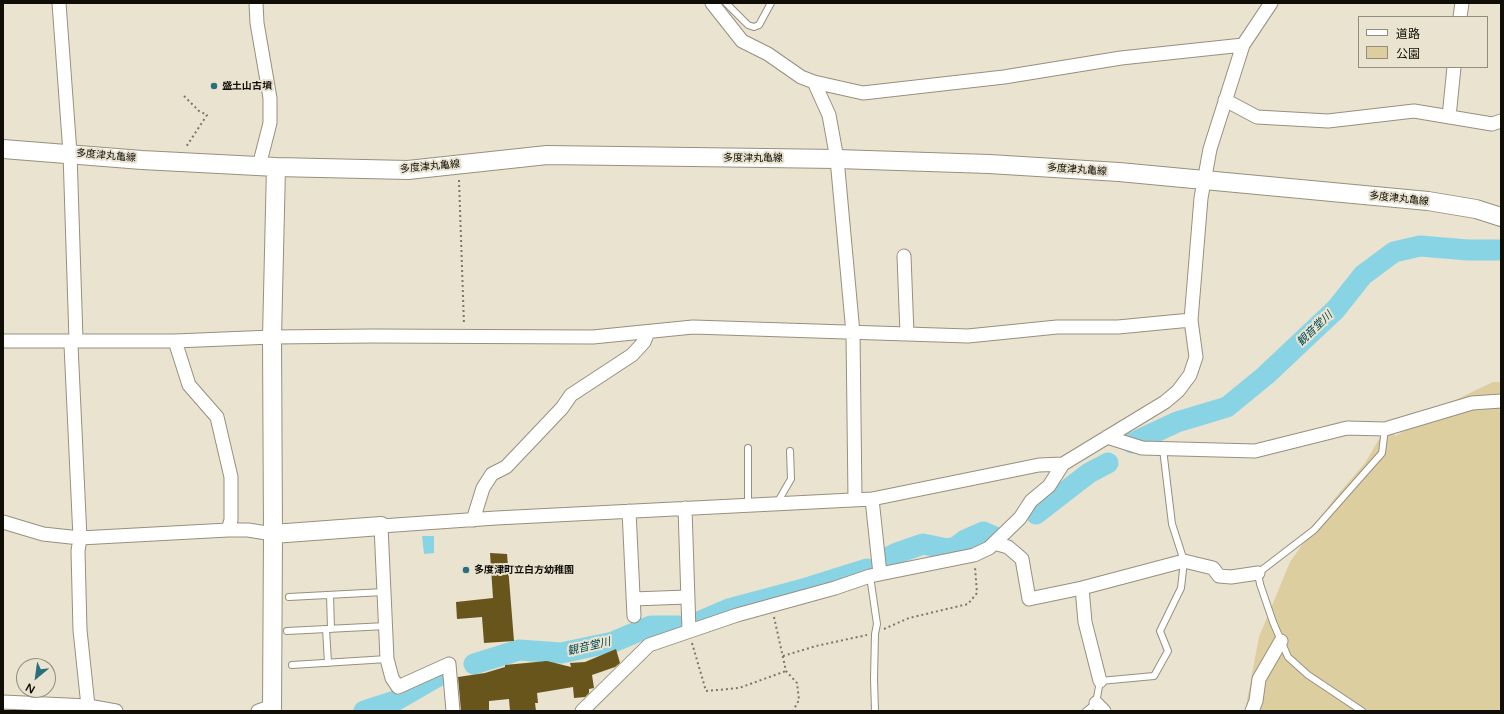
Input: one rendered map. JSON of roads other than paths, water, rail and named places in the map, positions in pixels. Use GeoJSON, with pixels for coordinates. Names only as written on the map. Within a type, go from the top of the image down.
{"type":"FeatureCollection","features":[{"type":"Feature","properties":{"kind":"main road","name":"多度津丸亀線"},"geometry":{"type":"LineString","coordinates":[[3,149],[181,162],[408,170],[546,155],[836,159],[989,164],[1119,172],[1428,201],[1476,209],[1501,217]]}},
{"type":"Feature","properties":{"kind":"main road"},"geometry":{"type":"LineString","coordinates":[[267,166],[272,337],[273,534],[267,709]]}},
{"type":"Feature","properties":{"kind":"main road"},"geometry":{"type":"LineString","coordinates":[[273,534],[382,526]]}},
{"type":"Feature","properties":{"kind":"street"},"geometry":{"type":"LineString","coordinates":[[59,3],[70,153],[76,340],[71,346],[80,538],[78,551],[80,630],[88,706]]}},
{"type":"Feature","properties":{"kind":"street"},"geometry":{"type":"LineString","coordinates":[[256,3],[257,23],[270,98],[267,166]]}},
{"type":"Feature","properties":{"kind":"street"},"geometry":{"type":"LineString","coordinates":[[712,3],[742,41],[768,54],[801,77],[814,82],[863,93],[1004,77],[1121,58],[1243,45]]}},
{"type":"Feature","properties":{"kind":"street"},"geometry":{"type":"LineString","coordinates":[[582,711],[649,645],[736,615],[835,588],[875,575],[974,555],[989,548],[1020,518],[1031,501],[1049,486],[1063,464],[1165,402],[1178,391],[1190,375],[1196,357],[1191,320],[1204,180],[1210,149],[1224,100],[1243,45],[1271,3]]}},
{"type":"Feature","properties":{"kind":"street"},"geometry":{"type":"LineString","coordinates":[[1460,16],[1462,3]]}},
{"type":"Feature","properties":{"kind":"street"},"geometry":{"type":"LineString","coordinates":[[1449,117],[1454,68]]}},
{"type":"Feature","properties":{"kind":"street"},"geometry":{"type":"LineString","coordinates":[[814,82],[829,115],[836,159],[853,333],[855,499]]}},
{"type":"Feature","properties":{"kind":"street"},"geometry":{"type":"LineString","coordinates":[[1224,100],[1257,118],[1328,121],[1414,111],[1492,124],[1501,121]]}},
{"type":"Feature","properties":{"kind":"street"},"geometry":{"type":"LineString","coordinates":[[904,256],[907,334]]}},
{"type":"Feature","properties":{"kind":"street"},"geometry":{"type":"LineString","coordinates":[[3,341],[175,341],[272,337],[593,337],[693,328],[968,336],[1057,327],[1118,327],[1191,320]]}},
{"type":"Feature","properties":{"kind":"street"},"geometry":{"type":"LineString","coordinates":[[473,520],[483,488],[492,474],[506,467],[562,408],[571,395],[632,355],[644,342],[648,332]]}},
{"type":"Feature","properties":{"kind":"street"},"geometry":{"type":"LineString","coordinates":[[175,341],[189,386],[217,417],[231,477],[231,520],[228,530]]}},
{"type":"Feature","properties":{"kind":"street"},"geometry":{"type":"LineString","coordinates":[[1107,437],[1142,448],[1255,451],[1347,428],[1386,429],[1472,403],[1501,401]]}},
{"type":"Feature","properties":{"kind":"street"},"geometry":{"type":"LineString","coordinates":[[453,711],[449,664],[398,687],[392,678],[387,659],[382,526],[629,511],[776,505],[872,499],[1039,465],[1063,464]]}},
{"type":"Feature","properties":{"kind":"street"},"geometry":{"type":"LineString","coordinates":[[872,499],[875,575]]}},
{"type":"Feature","properties":{"kind":"street"},"geometry":{"type":"LineString","coordinates":[[685,508],[689,631]]}},
{"type":"Feature","properties":{"kind":"street"},"geometry":{"type":"LineString","coordinates":[[629,511],[634,616]]}},
{"type":"Feature","properties":{"kind":"street"},"geometry":{"type":"LineString","coordinates":[[3,522],[43,534],[80,538],[228,530],[248,530],[273,534]]}},
{"type":"Feature","properties":{"kind":"street"},"geometry":{"type":"LineString","coordinates":[[994,543],[1008,547],[1022,559],[1029,599],[1082,588],[1184,562],[1213,568],[1219,576],[1231,577],[1258,573]]}},
{"type":"Feature","properties":{"kind":"street"},"geometry":{"type":"LineString","coordinates":[[1082,588],[1085,622],[1100,681]]}},
{"type":"Feature","properties":{"kind":"street"},"geometry":{"type":"LineString","coordinates":[[633,598],[687,597]]}},
{"type":"Feature","properties":{"kind":"street"},"geometry":{"type":"LineString","coordinates":[[1252,711],[1256,701],[1259,679],[1281,641]]}},
{"type":"Feature","properties":{"kind":"street"},"geometry":{"type":"LineString","coordinates":[[3,702],[88,706],[116,711]]}},
{"type":"Feature","properties":{"kind":"lane"},"geometry":{"type":"LineString","coordinates":[[726,3],[748,25],[754,27],[759,25],[771,3]]}},
{"type":"Feature","properties":{"kind":"lane"},"geometry":{"type":"LineString","coordinates":[[1362,711],[1308,675],[1288,657],[1260,584],[1258,573],[1314,530],[1382,453],[1386,429]]}},
{"type":"Feature","properties":{"kind":"lane"},"geometry":{"type":"LineString","coordinates":[[748,448],[748,506]]}},
{"type":"Feature","properties":{"kind":"lane"},"geometry":{"type":"LineString","coordinates":[[1095,708],[1100,681],[1154,676],[1168,651],[1160,631],[1181,588],[1184,562],[1172,524],[1163,449]]}},
{"type":"Feature","properties":{"kind":"lane"},"geometry":{"type":"LineString","coordinates":[[776,505],[792,478],[790,451]]}},
{"type":"Feature","properties":{"kind":"lane"},"geometry":{"type":"LineString","coordinates":[[875,575],[878,624],[876,634],[876,711]]}},
{"type":"Feature","properties":{"kind":"lane"},"geometry":{"type":"LineString","coordinates":[[289,597],[384,592]]}},
{"type":"Feature","properties":{"kind":"lane"},"geometry":{"type":"LineString","coordinates":[[328,663],[330,595]]}},
{"type":"Feature","properties":{"kind":"lane"},"geometry":{"type":"LineString","coordinates":[[287,631],[386,626]]}},
{"type":"Feature","properties":{"kind":"lane"},"geometry":{"type":"LineString","coordinates":[[292,665],[387,659]]}},
{"type":"Feature","properties":{"kind":"water"},"geometry":{"type":"Polygon","coordinates":[[[422,536],[434,536],[434,553],[424,554],[422,536]]]}},
{"type":"Feature","properties":{"kind":"waterway","name":"観音堂川"},"geometry":{"type":"LineString","coordinates":[[1132,443],[1177,422],[1227,407],[1266,375],[1336,309],[1363,275],[1394,252],[1420,246],[1468,250],[1501,250]]}},
{"type":"Feature","properties":{"kind":"waterway","name":"観音堂川"},"geometry":{"type":"LineString","coordinates":[[1036,514],[1089,473],[1108,463]]}},
{"type":"Feature","properties":{"kind":"waterway","name":"観音堂川"},"geometry":{"type":"LineString","coordinates":[[885,559],[923,544],[947,549],[956,547],[965,540],[983,532],[997,538]]}},
{"type":"Feature","properties":{"kind":"waterway","name":"観音堂川"},"geometry":{"type":"LineString","coordinates":[[701,621],[729,609],[800,590],[867,569]]}},
{"type":"Feature","properties":{"kind":"waterway","name":"観音堂川"},"geometry":{"type":"LineString","coordinates":[[474,664],[519,650],[561,653],[613,642],[651,626],[679,626]]}},
{"type":"Feature","properties":{"kind":"waterway","name":"観音堂川"},"geometry":{"type":"LineString","coordinates":[[364,711],[395,701],[442,674]]}},
{"type":"Feature","properties":{"kind":"place","name":"盛土山古墳"},"geometry":{"type":"Point","coordinates":[214,86]}},
{"type":"Feature","properties":{"kind":"place","name":"多度津町立白方幼稚園"},"geometry":{"type":"Point","coordinates":[466,570]}}]}
